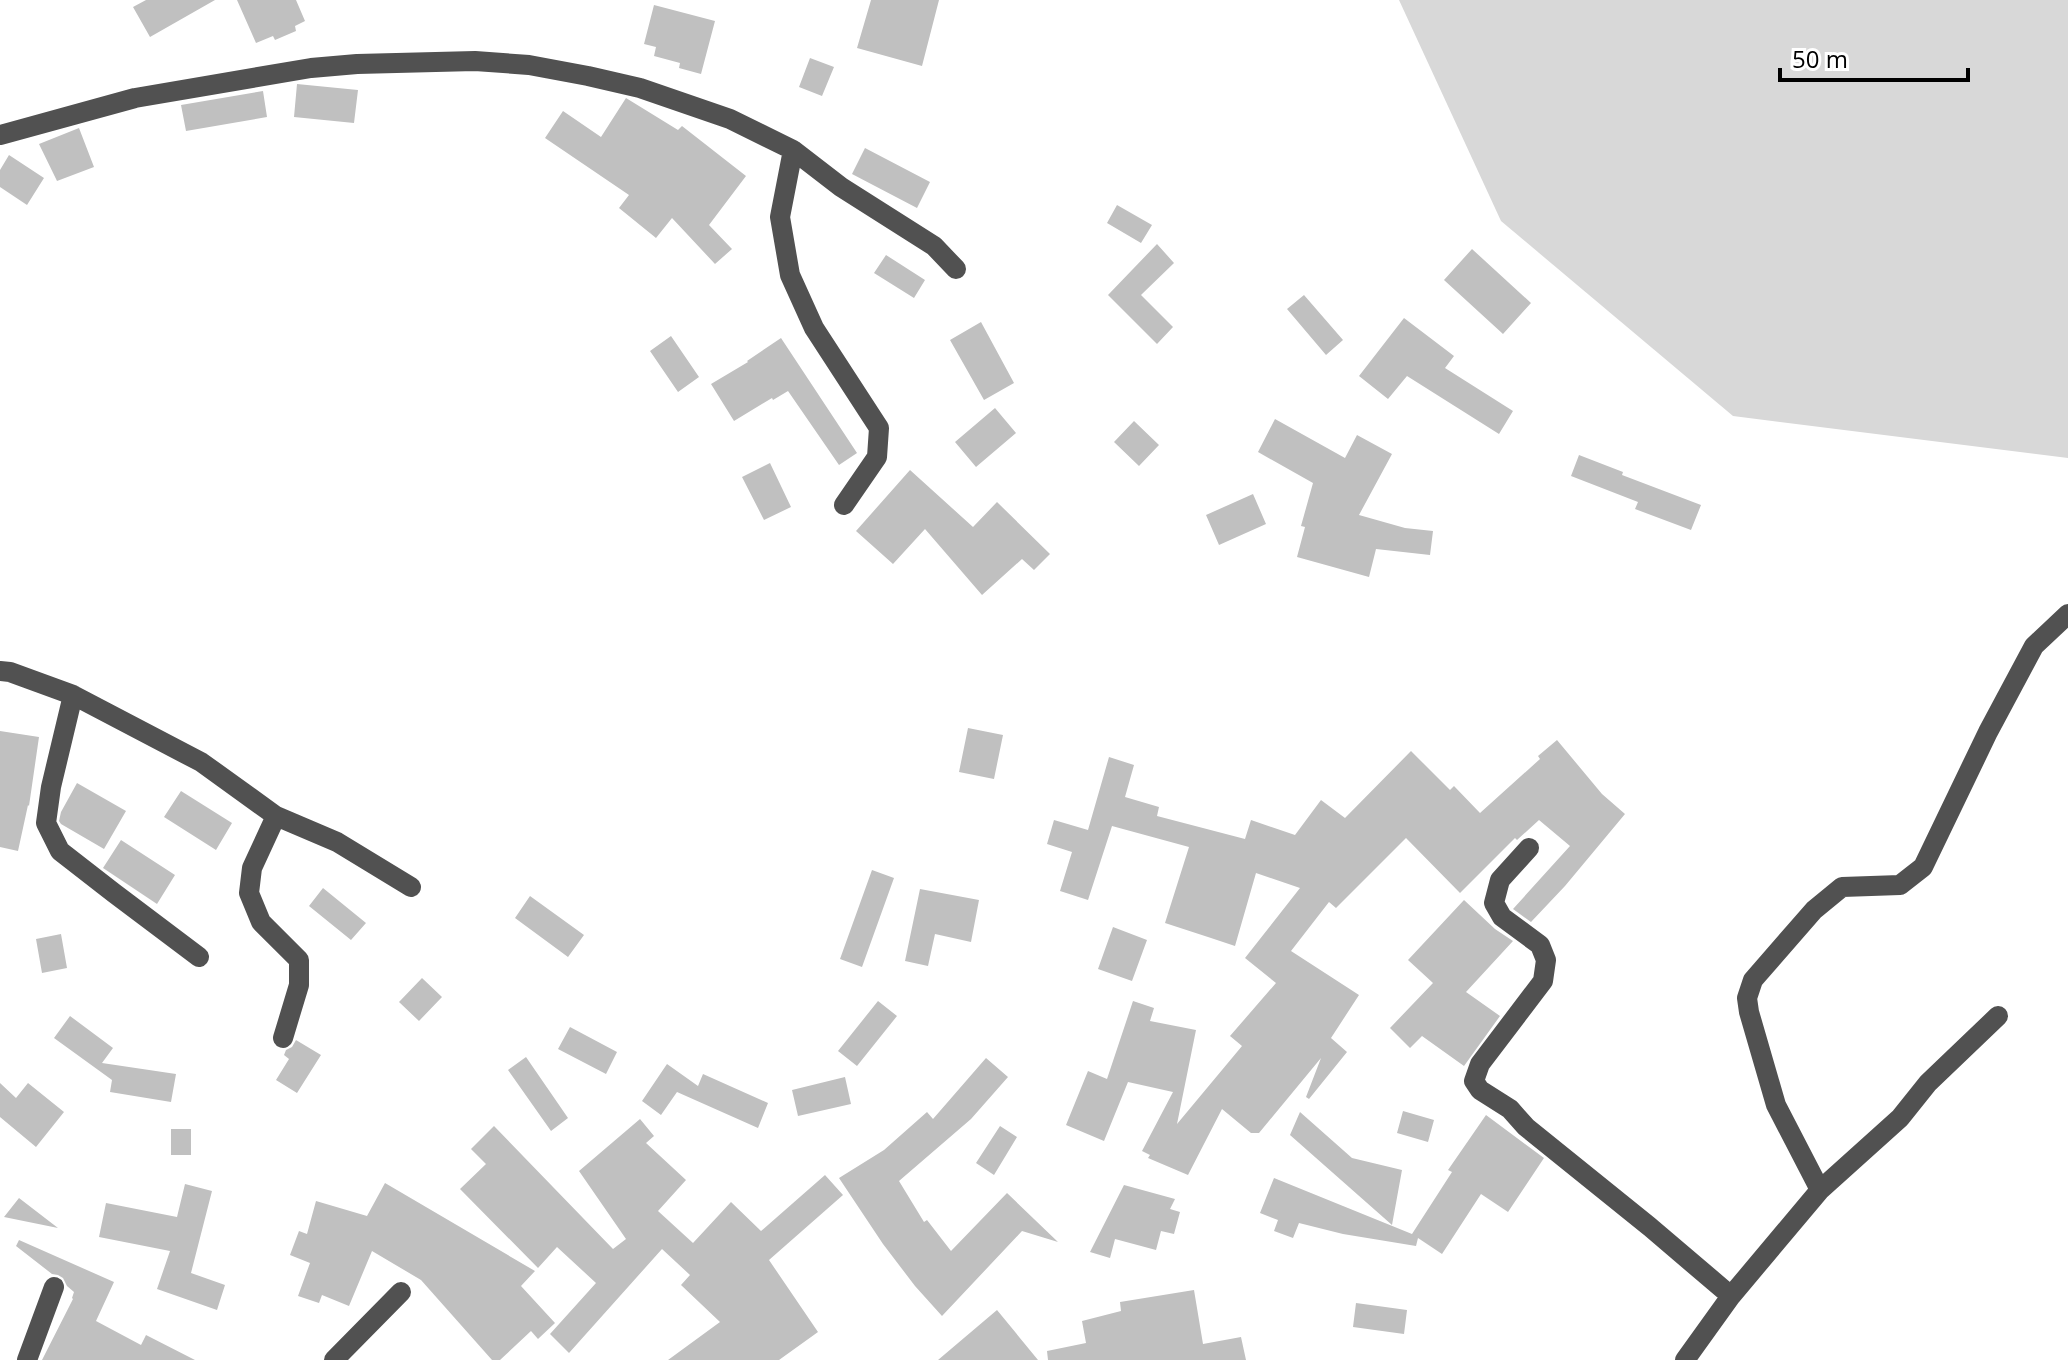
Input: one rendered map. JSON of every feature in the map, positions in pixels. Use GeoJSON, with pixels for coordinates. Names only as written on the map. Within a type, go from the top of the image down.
{"type":"FeatureCollection","features":[{"type":"Feature","properties":{"kind":"street"},"geometry":{"type":"LineString","coordinates":[[0,135],[135,98],[311,68],[475,61],[529,65],[640,88],[730,119],[793,150],[841,187],[934,246],[956,269]]}},
{"type":"Feature","properties":{"kind":"street"},"geometry":{"type":"LineString","coordinates":[[793,150],[780,217],[790,275],[814,328],[879,428],[877,457],[844,505]]}},
{"type":"Feature","properties":{"kind":"street"},"geometry":{"type":"LineString","coordinates":[[1820,1190],[1776,1105],[1749,1012],[1747,998],[1753,980],[1814,910],[1842,887],[1900,885],[1923,867],[1988,732],[2034,646],[2068,614]]}},
{"type":"Feature","properties":{"kind":"street"},"geometry":{"type":"LineString","coordinates":[[0,671],[73,695],[201,762],[276,816],[337,842],[411,887]]}},
{"type":"Feature","properties":{"kind":"street"},"geometry":{"type":"LineString","coordinates":[[73,695],[51,787],[46,823],[60,851],[199,957]]}},
{"type":"Feature","properties":{"kind":"street"},"geometry":{"type":"LineString","coordinates":[[276,816],[252,868],[249,893],[261,922],[299,960],[299,985],[283,1038]]}},
{"type":"Feature","properties":{"kind":"street"},"geometry":{"type":"LineString","coordinates":[[1529,848],[1500,880],[1494,903],[1502,917],[1540,945],[1546,960],[1543,981],[1480,1064],[1474,1081],[1480,1090],[1510,1109],[1526,1127],[1731,1296]]}},
{"type":"Feature","properties":{"kind":"street"},"geometry":{"type":"LineString","coordinates":[[1685,1360],[1731,1296],[1820,1190],[1900,1118],[1928,1083],[1998,1016]]}},
{"type":"Feature","properties":{"kind":"street"},"geometry":{"type":"LineString","coordinates":[[27,1360],[54,1287]]}},
{"type":"Feature","properties":{"kind":"street"},"geometry":{"type":"LineString","coordinates":[[334,1360],[401,1292]]}},
{"type":"Feature","properties":{"kind":"shaded area"},"geometry":{"type":"Polygon","coordinates":[[[1399,0],[2068,0],[2068,458],[1733,416],[1501,221],[1399,0]]]}},
{"type":"Feature","properties":{"kind":"building"},"geometry":{"type":"Polygon","coordinates":[[[146,0],[215,0],[150,37],[133,7],[146,0]]]}},
{"type":"Feature","properties":{"kind":"building"},"geometry":{"type":"Polygon","coordinates":[[[237,0],[296,0],[305,21],[295,26],[296,31],[275,40],[273,36],[256,43],[237,0]]]}},
{"type":"Feature","properties":{"kind":"building"},"geometry":{"type":"Polygon","coordinates":[[[871,0],[939,0],[922,66],[857,48],[871,0]]]}},
{"type":"Feature","properties":{"kind":"building"},"geometry":{"type":"Polygon","coordinates":[[[654,5],[715,21],[701,74],[679,68],[680,63],[654,56],[656,47],[644,44],[654,5]]]}},
{"type":"Feature","properties":{"kind":"building"},"geometry":{"type":"Polygon","coordinates":[[[810,58],[834,67],[822,96],[799,87],[810,58]]]}},
{"type":"Feature","properties":{"kind":"building"},"geometry":{"type":"Polygon","coordinates":[[[297,84],[358,90],[354,123],[294,117],[297,84]]]}},
{"type":"Feature","properties":{"kind":"building"},"geometry":{"type":"Polygon","coordinates":[[[263,91],[267,117],[186,131],[181,105],[263,91]]]}},
{"type":"Feature","properties":{"kind":"building"},"geometry":{"type":"Polygon","coordinates":[[[626,98],[678,130],[682,126],[746,176],[709,225],[732,249],[715,264],[672,218],[656,238],[619,208],[629,195],[545,138],[563,111],[601,137],[626,98]]]}},
{"type":"Feature","properties":{"kind":"building"},"geometry":{"type":"Polygon","coordinates":[[[79,128],[94,167],[57,181],[39,144],[79,128]]]}},
{"type":"Feature","properties":{"kind":"building"},"geometry":{"type":"Polygon","coordinates":[[[865,148],[930,182],[917,208],[852,174],[865,148]]]}},
{"type":"Feature","properties":{"kind":"building"},"geometry":{"type":"Polygon","coordinates":[[[9,155],[44,178],[27,205],[0,187],[0,170],[9,155]]]}},
{"type":"Feature","properties":{"kind":"building"},"geometry":{"type":"Polygon","coordinates":[[[1117,205],[1152,225],[1141,243],[1107,223],[1117,205]]]}},
{"type":"Feature","properties":{"kind":"building"},"geometry":{"type":"Polygon","coordinates":[[[1157,244],[1174,263],[1141,295],[1173,327],[1157,344],[1108,295],[1157,244]]]}},
{"type":"Feature","properties":{"kind":"building"},"geometry":{"type":"Polygon","coordinates":[[[1472,249],[1531,303],[1503,334],[1444,280],[1472,249]]]}},
{"type":"Feature","properties":{"kind":"building"},"geometry":{"type":"Polygon","coordinates":[[[886,255],[925,280],[914,298],[874,273],[886,255]]]}},
{"type":"Feature","properties":{"kind":"building"},"geometry":{"type":"Polygon","coordinates":[[[1304,295],[1343,340],[1326,355],[1287,309],[1304,295]]]}},
{"type":"Feature","properties":{"kind":"building"},"geometry":{"type":"Polygon","coordinates":[[[1404,318],[1454,356],[1445,368],[1513,411],[1499,434],[1407,376],[1388,399],[1359,376],[1404,318]]]}},
{"type":"Feature","properties":{"kind":"building"},"geometry":{"type":"Polygon","coordinates":[[[981,322],[1014,383],[984,400],[950,340],[981,322]]]}},
{"type":"Feature","properties":{"kind":"building"},"geometry":{"type":"Polygon","coordinates":[[[671,336],[699,377],[678,392],[650,351],[671,336]]]}},
{"type":"Feature","properties":{"kind":"building"},"geometry":{"type":"Polygon","coordinates":[[[781,338],[857,453],[839,465],[788,391],[734,421],[711,384],[781,338]]]}},
{"type":"Feature","properties":{"kind":"building"},"geometry":{"type":"Polygon","coordinates":[[[995,408],[1016,433],[976,467],[955,442],[995,408]]]}},
{"type":"Feature","properties":{"kind":"building"},"geometry":{"type":"Polygon","coordinates":[[[1275,419],[1345,458],[1357,435],[1392,454],[1359,515],[1405,528],[1433,531],[1430,555],[1376,549],[1369,577],[1297,557],[1305,527],[1301,526],[1313,483],[1258,452],[1275,419]]]}},
{"type":"Feature","properties":{"kind":"building"},"geometry":{"type":"Polygon","coordinates":[[[1134,421],[1159,445],[1139,466],[1114,442],[1134,421]]]}},
{"type":"Feature","properties":{"kind":"building"},"geometry":{"type":"Polygon","coordinates":[[[1579,455],[1701,505],[1691,530],[1635,509],[1638,502],[1571,476],[1579,455]]]}},
{"type":"Feature","properties":{"kind":"building"},"geometry":{"type":"Polygon","coordinates":[[[770,463],[791,507],[764,520],[742,477],[770,463]]]}},
{"type":"Feature","properties":{"kind":"building"},"geometry":{"type":"Polygon","coordinates":[[[910,470],[973,527],[997,502],[1050,554],[1034,570],[1022,559],[982,595],[925,529],[893,564],[856,531],[910,470]]]}},
{"type":"Feature","properties":{"kind":"building"},"geometry":{"type":"Polygon","coordinates":[[[1253,494],[1266,524],[1219,545],[1206,515],[1253,494]]]}},
{"type":"Feature","properties":{"kind":"building"},"geometry":{"type":"Polygon","coordinates":[[[968,728],[1003,735],[994,779],[959,772],[968,728]]]}},
{"type":"Feature","properties":{"kind":"building"},"geometry":{"type":"Polygon","coordinates":[[[0,731],[39,737],[29,806],[18,851],[0,847],[0,731]]]}},
{"type":"Feature","properties":{"kind":"building"},"geometry":{"type":"Polygon","coordinates":[[[1557,740],[1602,794],[1625,814],[1531,922],[1513,909],[1570,846],[1539,820],[1517,840],[1515,838],[1460,893],[1406,838],[1336,908],[1329,902],[1291,951],[1359,995],[1331,1038],[1347,1052],[1309,1099],[1306,1097],[1321,1058],[1259,1133],[1251,1133],[1222,1109],[1188,1175],[1148,1158],[1150,1155],[1142,1151],[1173,1092],[1128,1082],[1104,1141],[1066,1125],[1088,1071],[1107,1079],[1133,1001],[1154,1008],[1150,1021],[1196,1030],[1177,1124],[1242,1046],[1230,1036],[1276,983],[1245,958],[1300,888],[1256,873],[1235,946],[1165,923],[1189,847],[1112,826],[1088,900],[1060,891],[1072,852],[1047,844],[1054,820],[1088,830],[1109,757],[1134,765],[1125,797],[1159,807],[1157,816],[1245,839],[1251,820],[1295,835],[1321,800],[1345,818],[1411,751],[1450,790],[1454,786],[1480,813],[1557,740]]]}},
{"type":"Feature","properties":{"kind":"building"},"geometry":{"type":"Polygon","coordinates":[[[77,783],[126,811],[104,849],[59,821],[77,783]]]}},
{"type":"Feature","properties":{"kind":"building"},"geometry":{"type":"Polygon","coordinates":[[[181,791],[232,823],[216,850],[164,817],[181,791]]]}},
{"type":"Feature","properties":{"kind":"building"},"geometry":{"type":"Polygon","coordinates":[[[121,840],[175,875],[157,904],[103,868],[121,840]]]}},
{"type":"Feature","properties":{"kind":"building"},"geometry":{"type":"Polygon","coordinates":[[[872,870],[894,878],[862,967],[840,959],[872,870]]]}},
{"type":"Feature","properties":{"kind":"building"},"geometry":{"type":"Polygon","coordinates":[[[323,888],[366,923],[351,940],[309,906],[323,888]]]}},
{"type":"Feature","properties":{"kind":"building"},"geometry":{"type":"Polygon","coordinates":[[[920,889],[979,900],[971,942],[935,934],[928,966],[905,961],[920,889]]]}},
{"type":"Feature","properties":{"kind":"building"},"geometry":{"type":"Polygon","coordinates":[[[530,896],[584,935],[568,957],[515,918],[530,896]]]}},
{"type":"Feature","properties":{"kind":"building"},"geometry":{"type":"Polygon","coordinates":[[[1464,900],[1513,941],[1466,992],[1500,1016],[1464,1066],[1422,1036],[1410,1048],[1390,1028],[1433,983],[1408,960],[1464,900]]]}},
{"type":"Feature","properties":{"kind":"building"},"geometry":{"type":"Polygon","coordinates":[[[1113,927],[1147,940],[1132,981],[1098,969],[1113,927]]]}},
{"type":"Feature","properties":{"kind":"building"},"geometry":{"type":"Polygon","coordinates":[[[61,934],[67,968],[42,973],[36,939],[61,934]]]}},
{"type":"Feature","properties":{"kind":"building"},"geometry":{"type":"Polygon","coordinates":[[[422,978],[442,997],[419,1021],[399,1002],[422,978]]]}},
{"type":"Feature","properties":{"kind":"building"},"geometry":{"type":"Polygon","coordinates":[[[878,1001],[897,1016],[857,1066],[838,1051],[878,1001]]]}},
{"type":"Feature","properties":{"kind":"building"},"geometry":{"type":"Polygon","coordinates":[[[70,1016],[113,1048],[102,1063],[176,1074],[171,1102],[110,1092],[112,1080],[54,1038],[70,1016]]]}},
{"type":"Feature","properties":{"kind":"building"},"geometry":{"type":"Polygon","coordinates":[[[570,1027],[617,1052],[606,1074],[558,1049],[570,1027]]]}},
{"type":"Feature","properties":{"kind":"building"},"geometry":{"type":"Polygon","coordinates":[[[296,1040],[321,1055],[297,1093],[276,1080],[289,1059],[284,1055],[286,1050],[296,1040]]]}},
{"type":"Feature","properties":{"kind":"building"},"geometry":{"type":"Polygon","coordinates":[[[526,1057],[568,1118],[551,1131],[508,1070],[526,1057]]]}},
{"type":"Feature","properties":{"kind":"building"},"geometry":{"type":"Polygon","coordinates":[[[986,1058],[1008,1077],[971,1119],[899,1181],[924,1222],[927,1220],[951,1251],[1007,1193],[1058,1242],[1022,1231],[942,1316],[883,1244],[839,1178],[884,1150],[927,1112],[933,1119],[986,1058]]]}},
{"type":"Feature","properties":{"kind":"building"},"geometry":{"type":"Polygon","coordinates":[[[667,1064],[698,1086],[703,1074],[768,1103],[758,1128],[677,1092],[661,1115],[642,1101],[667,1064]]]}},
{"type":"Feature","properties":{"kind":"building"},"geometry":{"type":"Polygon","coordinates":[[[845,1077],[851,1104],[798,1116],[792,1090],[845,1077]]]}},
{"type":"Feature","properties":{"kind":"building"},"geometry":{"type":"Polygon","coordinates":[[[0,1083],[16,1098],[28,1083],[64,1112],[36,1147],[0,1117],[0,1083]]]}},
{"type":"Feature","properties":{"kind":"building"},"geometry":{"type":"Polygon","coordinates":[[[1403,1111],[1434,1120],[1428,1142],[1397,1133],[1403,1111]]]}},
{"type":"Feature","properties":{"kind":"building"},"geometry":{"type":"Polygon","coordinates":[[[1300,1112],[1352,1158],[1402,1170],[1392,1225],[1290,1135],[1300,1112]]]}},
{"type":"Feature","properties":{"kind":"building"},"geometry":{"type":"Polygon","coordinates":[[[1486,1115],[1544,1158],[1508,1212],[1481,1194],[1442,1254],[1418,1238],[1416,1246],[1299,1223],[1293,1238],[1274,1231],[1278,1220],[1260,1213],[1274,1178],[1412,1234],[1452,1172],[1448,1170],[1486,1115]]]}},
{"type":"Feature","properties":{"kind":"building"},"geometry":{"type":"Polygon","coordinates":[[[640,1119],[654,1136],[646,1143],[686,1180],[658,1211],[693,1243],[731,1202],[761,1231],[825,1175],[843,1195],[769,1260],[818,1332],[779,1360],[668,1360],[720,1322],[681,1285],[690,1275],[662,1249],[569,1353],[550,1334],[596,1283],[557,1247],[538,1268],[460,1189],[486,1164],[471,1149],[494,1126],[613,1249],[626,1239],[579,1171],[640,1119]]]}},
{"type":"Feature","properties":{"kind":"building"},"geometry":{"type":"Polygon","coordinates":[[[1000,1126],[1017,1137],[994,1175],[976,1163],[1000,1126]]]}},
{"type":"Feature","properties":{"kind":"building"},"geometry":{"type":"Polygon","coordinates":[[[171,1129],[191,1129],[191,1155],[171,1155],[171,1129]]]}},
{"type":"Feature","properties":{"kind":"building"},"geometry":{"type":"Polygon","coordinates":[[[385,1183],[535,1271],[521,1286],[555,1323],[538,1339],[531,1331],[500,1360],[492,1360],[421,1280],[372,1251],[349,1306],[322,1295],[319,1303],[298,1296],[310,1263],[290,1255],[299,1231],[307,1234],[316,1201],[367,1216],[385,1183]]]}},
{"type":"Feature","properties":{"kind":"building"},"geometry":{"type":"Polygon","coordinates":[[[185,1184],[212,1191],[191,1273],[225,1285],[217,1310],[157,1289],[170,1251],[99,1237],[106,1203],[177,1217],[185,1184]]]}},
{"type":"Feature","properties":{"kind":"building"},"geometry":{"type":"Polygon","coordinates":[[[1124,1185],[1175,1199],[1170,1209],[1180,1212],[1174,1234],[1161,1231],[1156,1250],[1115,1239],[1110,1258],[1090,1252],[1124,1185]]]}},
{"type":"Feature","properties":{"kind":"building"},"geometry":{"type":"Polygon","coordinates":[[[19,1198],[58,1228],[4,1217],[19,1198]]]}},
{"type":"Feature","properties":{"kind":"building"},"geometry":{"type":"Polygon","coordinates":[[[19,1240],[114,1282],[96,1321],[141,1345],[146,1335],[195,1360],[42,1360],[74,1292],[63,1278],[52,1274],[16,1246],[19,1240]]]}},
{"type":"Feature","properties":{"kind":"building"},"geometry":{"type":"Polygon","coordinates":[[[1194,1290],[1203,1344],[1241,1337],[1246,1360],[1048,1360],[1047,1351],[1086,1343],[1082,1321],[1121,1311],[1120,1302],[1194,1290]]]}},
{"type":"Feature","properties":{"kind":"building"},"geometry":{"type":"Polygon","coordinates":[[[1356,1303],[1407,1310],[1404,1334],[1353,1327],[1356,1303]]]}},
{"type":"Feature","properties":{"kind":"building"},"geometry":{"type":"Polygon","coordinates":[[[997,1310],[1038,1360],[938,1360],[997,1310]]]}}]}
